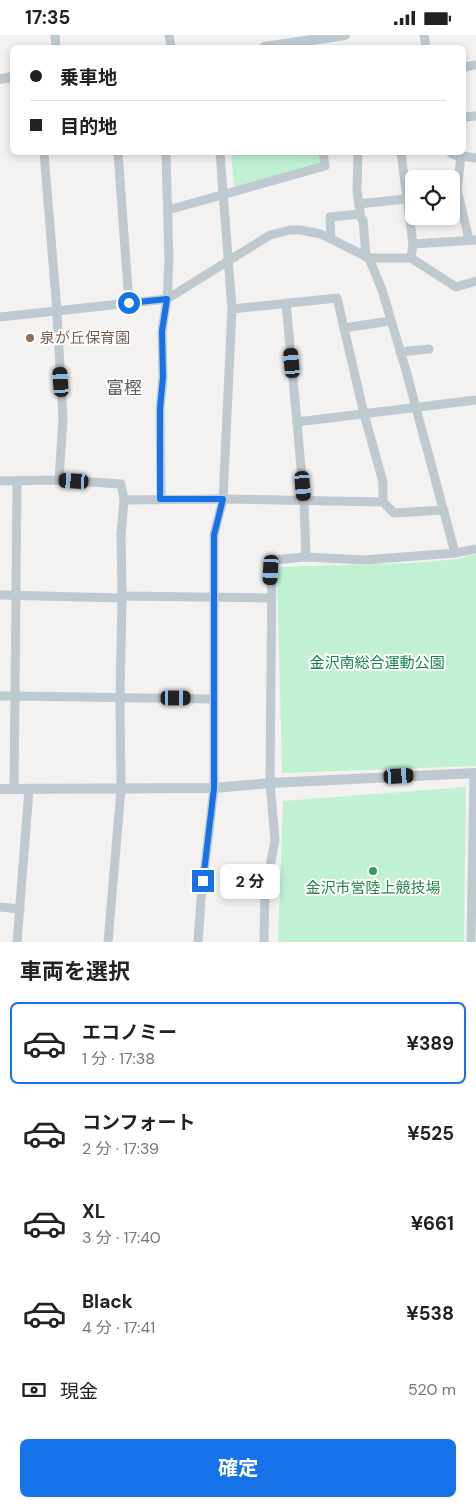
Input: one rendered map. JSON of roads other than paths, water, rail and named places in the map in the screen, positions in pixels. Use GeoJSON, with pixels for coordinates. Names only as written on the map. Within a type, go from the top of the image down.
{"type":"FeatureCollection","features":[{"type":"Feature","properties":{"kind":"street"},"geometry":{"type":"LineString","coordinates":[[278,45],[345,35]]}},
{"type":"Feature","properties":{"kind":"street"},"geometry":{"type":"LineString","coordinates":[[44,155],[57,310],[63,418],[59,481]]}},
{"type":"Feature","properties":{"kind":"street"},"geometry":{"type":"LineString","coordinates":[[118,155],[129,303]]}},
{"type":"Feature","properties":{"kind":"street"},"geometry":{"type":"LineString","coordinates":[[160,499],[160,409],[163,377],[162,331],[167,299],[168,210],[166,155]]}},
{"type":"Feature","properties":{"kind":"street"},"geometry":{"type":"LineString","coordinates":[[198,942],[214,788],[214,535],[223,499],[232,309],[220,155]]}},
{"type":"Feature","properties":{"kind":"street"},"geometry":{"type":"LineString","coordinates":[[168,210],[325,166],[322,155]]}},
{"type":"Feature","properties":{"kind":"street"},"geometry":{"type":"LineString","coordinates":[[358,155],[357,191],[368,258],[382,290],[455,553]]}},
{"type":"Feature","properties":{"kind":"street"},"geometry":{"type":"LineString","coordinates":[[401,155],[405,171]]}},
{"type":"Feature","properties":{"kind":"street"},"geometry":{"type":"LineString","coordinates":[[454,155],[476,158]]}},
{"type":"Feature","properties":{"kind":"street"},"geometry":{"type":"LineString","coordinates":[[458,170],[461,156]]}},
{"type":"Feature","properties":{"kind":"street"},"geometry":{"type":"LineString","coordinates":[[359,204],[405,200]]}},
{"type":"Feature","properties":{"kind":"street"},"geometry":{"type":"LineString","coordinates":[[413,244],[472,239],[460,207]]}},
{"type":"Feature","properties":{"kind":"street"},"geometry":{"type":"LineString","coordinates":[[331,239],[330,217],[360,214]]}},
{"type":"Feature","properties":{"kind":"street"},"geometry":{"type":"LineString","coordinates":[[411,258],[413,244],[412,225]]}},
{"type":"Feature","properties":{"kind":"street"},"geometry":{"type":"LineString","coordinates":[[0,317],[167,299],[270,235],[290,230],[321,234],[368,258],[411,258],[456,287],[476,281]]}},
{"type":"Feature","properties":{"kind":"street"},"geometry":{"type":"LineString","coordinates":[[232,309],[338,298],[364,414],[383,482],[383,502],[394,513],[444,509]]}},
{"type":"Feature","properties":{"kind":"street"},"geometry":{"type":"LineString","coordinates":[[286,303],[304,502],[306,557]]}},
{"type":"Feature","properties":{"kind":"street"},"geometry":{"type":"LineString","coordinates":[[344,328],[390,321]]}},
{"type":"Feature","properties":{"kind":"street"},"geometry":{"type":"LineString","coordinates":[[400,353],[429,349]]}},
{"type":"Feature","properties":{"kind":"street"},"geometry":{"type":"LineString","coordinates":[[297,422],[476,400]]}},
{"type":"Feature","properties":{"kind":"street"},"geometry":{"type":"LineString","coordinates":[[0,481],[121,484],[124,499],[121,534],[121,789],[108,942]]}},
{"type":"Feature","properties":{"kind":"street"},"geometry":{"type":"LineString","coordinates":[[14,789],[17,481]]}},
{"type":"Feature","properties":{"kind":"street"},"geometry":{"type":"LineString","coordinates":[[124,499],[383,502]]}},
{"type":"Feature","properties":{"kind":"street"},"geometry":{"type":"LineString","coordinates":[[264,942],[266,893],[275,839],[270,783],[272,560],[306,557],[364,560],[455,553],[476,549]]}},
{"type":"Feature","properties":{"kind":"street"},"geometry":{"type":"LineString","coordinates":[[0,595],[271,598]]}},
{"type":"Feature","properties":{"kind":"street"},"geometry":{"type":"LineString","coordinates":[[0,696],[213,699]]}},
{"type":"Feature","properties":{"kind":"street"},"geometry":{"type":"LineString","coordinates":[[0,789],[214,788],[270,783],[475,773],[471,942]]}},
{"type":"Feature","properties":{"kind":"street"},"geometry":{"type":"LineString","coordinates":[[17,942],[29,789]]}},
{"type":"Feature","properties":{"kind":"street"},"geometry":{"type":"LineString","coordinates":[[0,907],[20,909]]}},
{"type":"Feature","properties":{"kind":"place","name":"泉が丘保育園"},"geometry":{"type":"Point","coordinates":[30,338]}},
{"type":"Feature","properties":{"kind":"place","name":"金沢市営陸上競技場"},"geometry":{"type":"Point","coordinates":[373,871]}},
{"type":"Feature","properties":{"kind":"district","name":"富樫"},"geometry":{"type":"Point","coordinates":[124,388]}},
{"type":"Feature","properties":{"kind":"park label","name":"金沢南総合運動公園"},"geometry":{"type":"Point","coordinates":[377,663]}}]}
